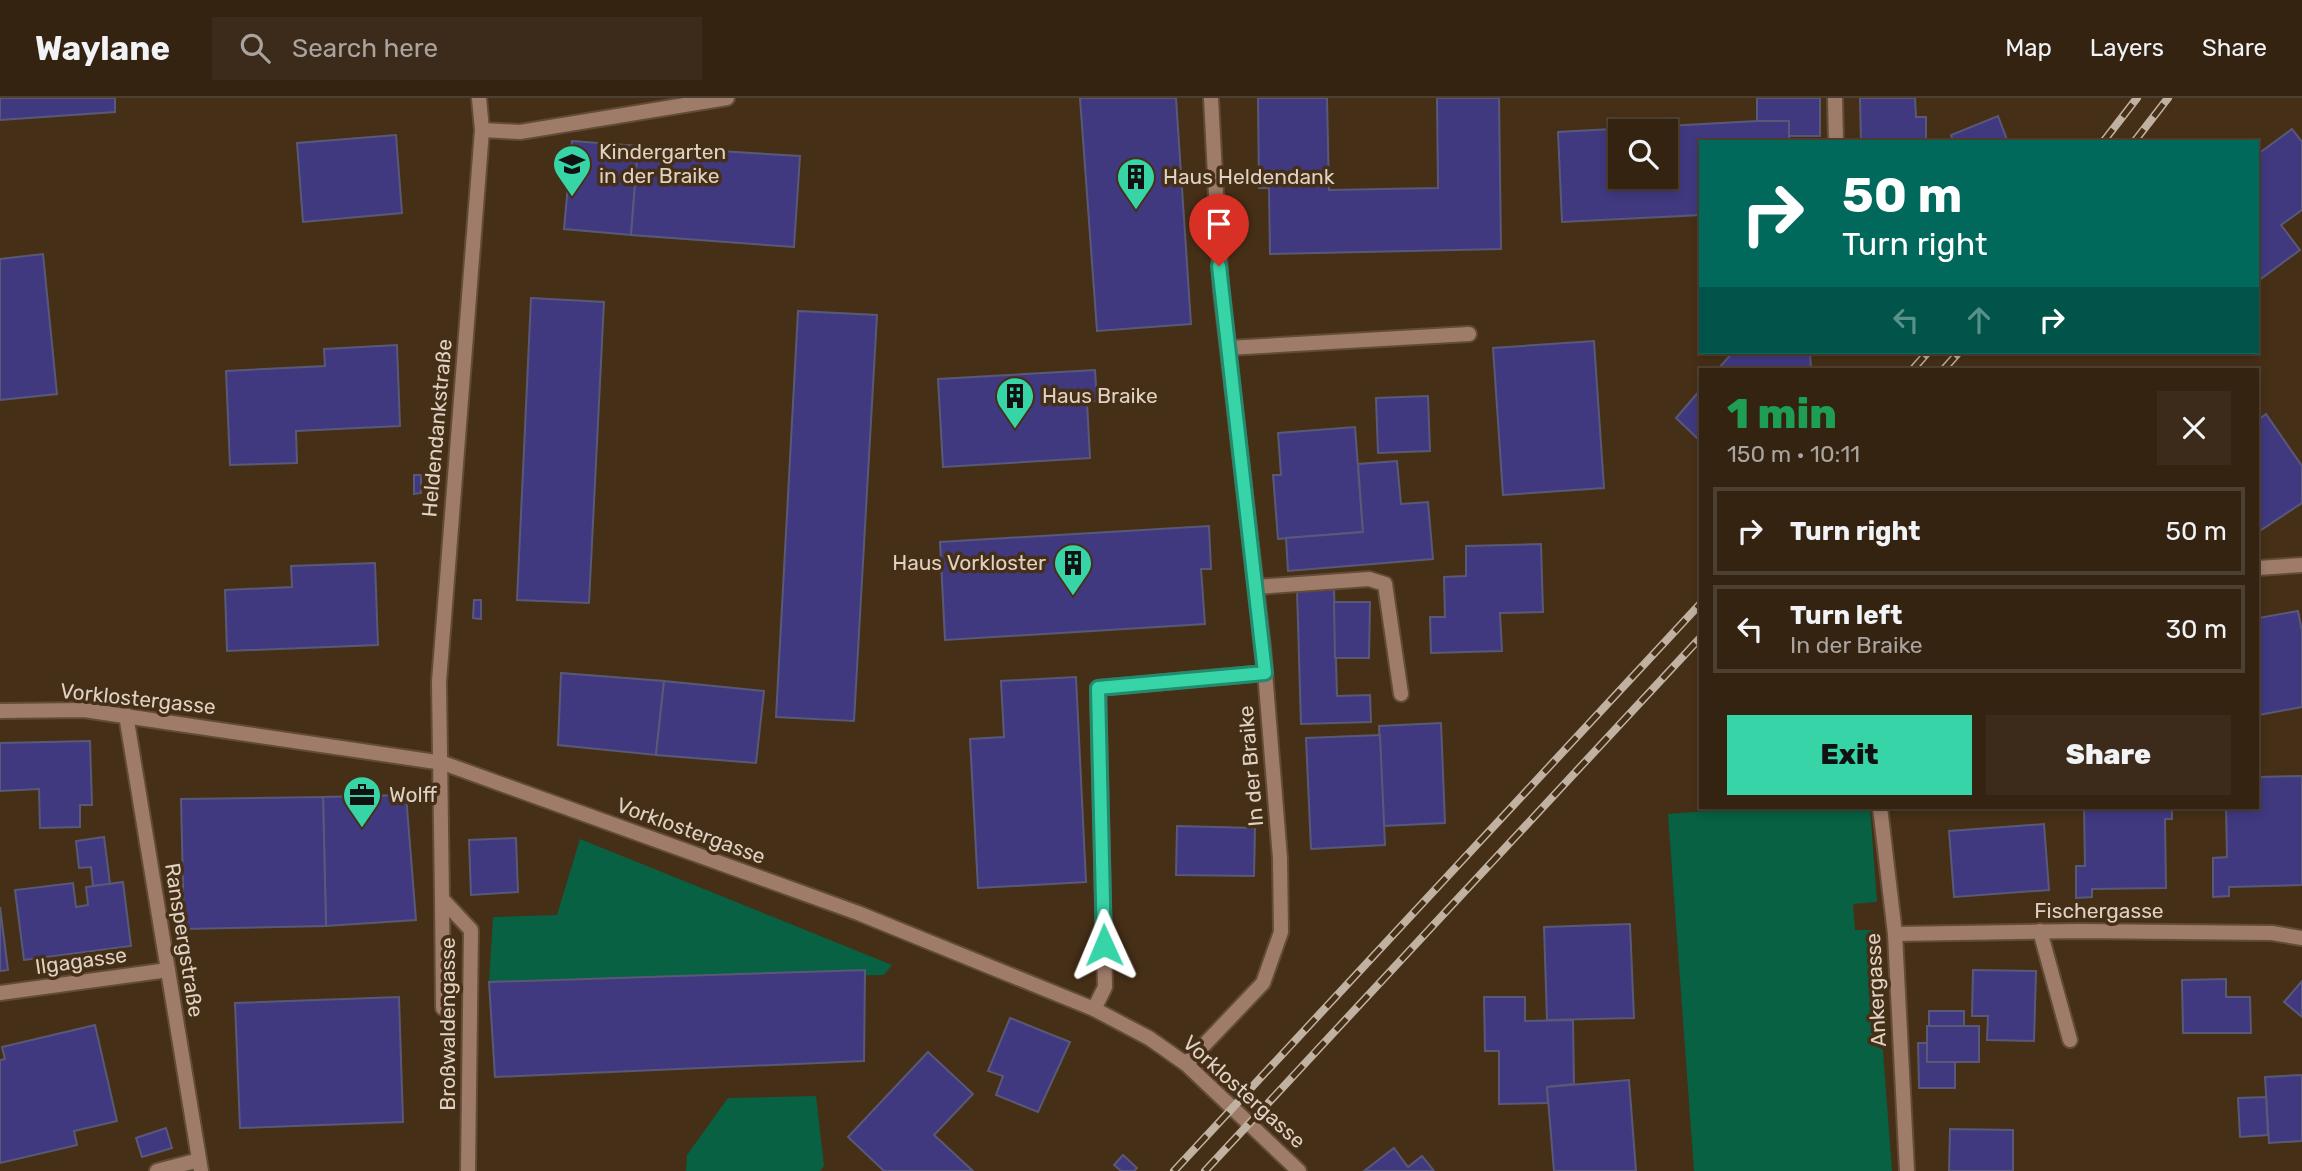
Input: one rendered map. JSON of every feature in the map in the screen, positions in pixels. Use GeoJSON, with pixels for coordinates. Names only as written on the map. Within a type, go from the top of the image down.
{"type":"FeatureCollection","features":[{"type":"Feature","properties":{"kind":"street","name":"Heldendankstraße"},"geometry":{"type":"LineString","coordinates":[[443,763],[439,682],[482,130],[480,98]]}},
{"type":"Feature","properties":{"kind":"street"},"geometry":{"type":"LineString","coordinates":[[482,130],[520,132],[727,98]]}},
{"type":"Feature","properties":{"kind":"street","name":"In der Braike"},"geometry":{"type":"LineString","coordinates":[[1186,1064],[1263,983],[1281,932],[1280,858],[1265,673],[1219,263],[1210,98]]}},
{"type":"Feature","properties":{"kind":"street"},"geometry":{"type":"LineString","coordinates":[[1835,98],[1836,140]]}},
{"type":"Feature","properties":{"kind":"street"},"geometry":{"type":"LineString","coordinates":[[1228,348],[1469,334]]}},
{"type":"Feature","properties":{"kind":"street"},"geometry":{"type":"LineString","coordinates":[[2259,568],[2302,565]]}},
{"type":"Feature","properties":{"kind":"street"},"geometry":{"type":"LineString","coordinates":[[1256,587],[1370,579],[1385,584],[1401,694]]}},
{"type":"Feature","properties":{"kind":"street"},"geometry":{"type":"LineString","coordinates":[[1094,1009],[1105,987],[1098,688],[1265,673]]}},
{"type":"Feature","properties":{"kind":"street","name":"Vorklostergasse"},"geometry":{"type":"LineString","coordinates":[[0,711],[84,710],[443,763],[858,913],[1094,1009],[1149,1038],[1186,1064],[1300,1171]]}},
{"type":"Feature","properties":{"kind":"street","name":"Ranspergstraße"},"geometry":{"type":"LineString","coordinates":[[126,715],[200,1166]]}},
{"type":"Feature","properties":{"kind":"street"},"geometry":{"type":"LineString","coordinates":[[443,763],[443,1008]]}},
{"type":"Feature","properties":{"kind":"street","name":"Ankergasse"},"geometry":{"type":"LineString","coordinates":[[1880,809],[1895,934],[1907,1171]]}},
{"type":"Feature","properties":{"kind":"street","name":"Broßwaldengasse"},"geometry":{"type":"LineString","coordinates":[[442,899],[471,930],[468,1171]]}},
{"type":"Feature","properties":{"kind":"street"},"geometry":{"type":"LineString","coordinates":[[2040,931],[2070,1040]]}},
{"type":"Feature","properties":{"kind":"street","name":"Fischergasse"},"geometry":{"type":"LineString","coordinates":[[1895,934],[2040,931],[2272,933],[2302,939]]}},
{"type":"Feature","properties":{"kind":"street","name":"Ilgagasse"},"geometry":{"type":"LineString","coordinates":[[0,993],[168,970]]}},
{"type":"Feature","properties":{"kind":"street"},"geometry":{"type":"LineString","coordinates":[[158,1171],[200,1166]]}},
{"type":"Feature","properties":{"kind":"green space"},"geometry":{"type":"Polygon","coordinates":[[[1733,809],[1870,809],[1877,902],[1853,904],[1855,930],[1874,930],[1892,1171],[1694,1171],[1668,814],[1733,809]]]}},
{"type":"Feature","properties":{"kind":"green space"},"geometry":{"type":"Polygon","coordinates":[[[580,839],[892,965],[884,975],[489,982],[493,917],[557,915],[580,839]]]}},
{"type":"Feature","properties":{"kind":"green space"},"geometry":{"type":"Polygon","coordinates":[[[816,1096],[824,1166],[820,1171],[686,1171],[687,1155],[728,1098],[816,1096]]]}},
{"type":"Feature","properties":{"kind":"building"},"geometry":{"type":"Polygon","coordinates":[[[0,98],[115,98],[115,112],[0,120],[0,98]]]}},
{"type":"Feature","properties":{"kind":"building","name":"Haus Heldendank"},"geometry":{"type":"Polygon","coordinates":[[[1080,98],[1176,98],[1191,324],[1097,331],[1080,98]]]}},
{"type":"Feature","properties":{"kind":"building"},"geometry":{"type":"Polygon","coordinates":[[[1258,98],[1327,98],[1329,190],[1438,188],[1437,98],[1499,98],[1501,249],[1270,254],[1269,188],[1259,188],[1258,98]]]}},
{"type":"Feature","properties":{"kind":"building"},"geometry":{"type":"Polygon","coordinates":[[[1757,98],[1820,98],[1820,136],[1789,136],[1789,121],[1757,121],[1757,98]]]}},
{"type":"Feature","properties":{"kind":"building"},"geometry":{"type":"Polygon","coordinates":[[[1860,98],[1915,98],[1916,117],[1926,117],[1926,140],[1861,140],[1860,98]]]}},
{"type":"Feature","properties":{"kind":"building"},"geometry":{"type":"Polygon","coordinates":[[[1998,116],[2007,140],[1952,140],[1951,135],[1998,116]]]}},
{"type":"Feature","properties":{"kind":"building"},"geometry":{"type":"Polygon","coordinates":[[[1789,121],[1789,140],[1699,140],[1699,215],[1562,222],[1558,132],[1608,129],[1608,189],[1678,189],[1678,125],[1789,121]]]}},
{"type":"Feature","properties":{"kind":"building"},"geometry":{"type":"Polygon","coordinates":[[[2292,129],[2302,142],[2302,210],[2281,225],[2300,250],[2259,280],[2259,153],[2292,129]]]}},
{"type":"Feature","properties":{"kind":"building"},"geometry":{"type":"Polygon","coordinates":[[[396,135],[402,213],[303,222],[297,143],[396,135]]]}},
{"type":"Feature","properties":{"kind":"building"},"geometry":{"type":"Polygon","coordinates":[[[572,141],[638,146],[631,235],[564,229],[572,141]]]}},
{"type":"Feature","properties":{"kind":"building"},"geometry":{"type":"Polygon","coordinates":[[[638,146],[800,156],[794,247],[631,235],[638,146]]]}},
{"type":"Feature","properties":{"kind":"building"},"geometry":{"type":"Polygon","coordinates":[[[43,254],[57,394],[0,400],[0,259],[43,254]]]}},
{"type":"Feature","properties":{"kind":"building"},"geometry":{"type":"Polygon","coordinates":[[[531,298],[604,302],[589,603],[517,600],[531,298]]]}},
{"type":"Feature","properties":{"kind":"building"},"geometry":{"type":"Polygon","coordinates":[[[798,311],[877,315],[854,721],[776,717],[798,311]]]}},
{"type":"Feature","properties":{"kind":"building"},"geometry":{"type":"Polygon","coordinates":[[[1594,341],[1604,488],[1503,495],[1493,348],[1594,341]]]}},
{"type":"Feature","properties":{"kind":"building"},"geometry":{"type":"Polygon","coordinates":[[[397,345],[400,426],[296,431],[297,463],[230,465],[226,371],[325,366],[324,349],[397,345]]]}},
{"type":"Feature","properties":{"kind":"building"},"geometry":{"type":"Polygon","coordinates":[[[1731,354],[1810,354],[1811,368],[1719,368],[1731,354]]]}},
{"type":"Feature","properties":{"kind":"building","name":"Haus Braike"},"geometry":{"type":"Polygon","coordinates":[[[1095,370],[1097,401],[1087,402],[1090,458],[943,467],[938,379],[1095,370]]]}},
{"type":"Feature","properties":{"kind":"building"},"geometry":{"type":"Polygon","coordinates":[[[1699,391],[1699,440],[1676,418],[1699,391]]]}},
{"type":"Feature","properties":{"kind":"building"},"geometry":{"type":"Polygon","coordinates":[[[1428,396],[1430,451],[1378,453],[1376,398],[1428,396]]]}},
{"type":"Feature","properties":{"kind":"building"},"geometry":{"type":"Polygon","coordinates":[[[2266,414],[2302,466],[2302,503],[2261,530],[2259,527],[2259,419],[2266,414]]]}},
{"type":"Feature","properties":{"kind":"building"},"geometry":{"type":"Polygon","coordinates":[[[1355,427],[1363,532],[1278,539],[1273,475],[1281,475],[1278,433],[1355,427]]]}},
{"type":"Feature","properties":{"kind":"building"},"geometry":{"type":"Polygon","coordinates":[[[1397,461],[1401,504],[1428,502],[1433,559],[1288,571],[1286,538],[1363,532],[1358,464],[1397,461]]]}},
{"type":"Feature","properties":{"kind":"building"},"geometry":{"type":"Polygon","coordinates":[[[414,475],[421,475],[421,493],[414,494],[414,475]]]}},
{"type":"Feature","properties":{"kind":"building","name":"Haus Vorkloster"},"geometry":{"type":"Polygon","coordinates":[[[1209,526],[1211,569],[1201,569],[1205,624],[945,640],[940,542],[1209,526]]]}},
{"type":"Feature","properties":{"kind":"building"},"geometry":{"type":"Polygon","coordinates":[[[1541,544],[1543,612],[1500,613],[1502,651],[1431,653],[1430,617],[1445,617],[1444,577],[1466,576],[1466,546],[1541,544]]]}},
{"type":"Feature","properties":{"kind":"building"},"geometry":{"type":"Polygon","coordinates":[[[375,563],[378,645],[227,651],[225,590],[292,587],[291,566],[375,563]]]}},
{"type":"Feature","properties":{"kind":"building"},"geometry":{"type":"Polygon","coordinates":[[[1334,589],[1337,696],[1370,695],[1371,722],[1301,724],[1297,590],[1334,589]]]}},
{"type":"Feature","properties":{"kind":"building"},"geometry":{"type":"Polygon","coordinates":[[[474,600],[481,600],[481,619],[473,618],[474,600]]]}},
{"type":"Feature","properties":{"kind":"building"},"geometry":{"type":"Polygon","coordinates":[[[1334,602],[1370,602],[1369,658],[1335,658],[1334,602]]]}},
{"type":"Feature","properties":{"kind":"building"},"geometry":{"type":"Polygon","coordinates":[[[2298,611],[2302,631],[2302,707],[2259,715],[2259,618],[2298,611]]]}},
{"type":"Feature","properties":{"kind":"building"},"geometry":{"type":"Polygon","coordinates":[[[561,673],[664,681],[656,755],[558,745],[561,673]]]}},
{"type":"Feature","properties":{"kind":"building"},"geometry":{"type":"Polygon","coordinates":[[[1076,677],[1086,882],[978,888],[970,739],[1004,737],[1001,681],[1076,677]]]}},
{"type":"Feature","properties":{"kind":"building"},"geometry":{"type":"Polygon","coordinates":[[[664,681],[764,691],[756,763],[656,755],[664,681]]]}},
{"type":"Feature","properties":{"kind":"building"},"geometry":{"type":"Polygon","coordinates":[[[1441,723],[1445,823],[1383,826],[1379,726],[1441,723]]]}},
{"type":"Feature","properties":{"kind":"building"},"geometry":{"type":"Polygon","coordinates":[[[1380,735],[1385,845],[1311,849],[1306,738],[1380,735]]]}},
{"type":"Feature","properties":{"kind":"building"},"geometry":{"type":"Polygon","coordinates":[[[90,741],[92,805],[80,805],[80,827],[40,828],[39,789],[0,791],[0,743],[90,741]]]}},
{"type":"Feature","properties":{"kind":"building"},"geometry":{"type":"Polygon","coordinates":[[[2302,776],[2302,885],[2229,887],[2229,896],[2213,897],[2213,858],[2227,857],[2226,809],[2259,809],[2259,777],[2302,776]]]}},
{"type":"Feature","properties":{"kind":"building"},"geometry":{"type":"Polygon","coordinates":[[[406,795],[416,920],[326,926],[323,797],[406,795]]]}},
{"type":"Feature","properties":{"kind":"building"},"geometry":{"type":"Polygon","coordinates":[[[323,797],[326,926],[184,929],[181,799],[323,797]]]}},
{"type":"Feature","properties":{"kind":"building"},"geometry":{"type":"Polygon","coordinates":[[[2084,809],[2172,809],[2172,819],[2165,819],[2166,888],[2092,889],[2092,897],[2076,898],[2076,866],[2085,866],[2084,809]]]}},
{"type":"Feature","properties":{"kind":"building"},"geometry":{"type":"Polygon","coordinates":[[[2044,824],[2049,890],[1954,897],[1949,831],[2044,824]]]}},
{"type":"Feature","properties":{"kind":"building"},"geometry":{"type":"Polygon","coordinates":[[[1177,826],[1255,828],[1254,876],[1176,875],[1177,826]]]}},
{"type":"Feature","properties":{"kind":"building"},"geometry":{"type":"Polygon","coordinates":[[[104,837],[110,884],[93,886],[91,867],[79,868],[76,841],[104,837]]]}},
{"type":"Feature","properties":{"kind":"building"},"geometry":{"type":"Polygon","coordinates":[[[516,838],[518,892],[471,895],[469,840],[516,838]]]}},
{"type":"Feature","properties":{"kind":"building"},"geometry":{"type":"Polygon","coordinates":[[[123,882],[131,946],[24,960],[15,890],[73,883],[76,907],[88,905],[86,887],[123,882]]]}},
{"type":"Feature","properties":{"kind":"building"},"geometry":{"type":"Polygon","coordinates":[[[0,907],[8,970],[0,971],[0,907]]]}},
{"type":"Feature","properties":{"kind":"building"},"geometry":{"type":"Polygon","coordinates":[[[1630,924],[1634,1018],[1547,1020],[1544,927],[1630,924]]]}},
{"type":"Feature","properties":{"kind":"building"},"geometry":{"type":"Polygon","coordinates":[[[865,970],[864,1061],[495,1077],[489,982],[865,970]]]}},
{"type":"Feature","properties":{"kind":"building"},"geometry":{"type":"Polygon","coordinates":[[[1973,970],[2036,971],[2034,1041],[1987,1040],[1988,1016],[1972,1016],[1973,970]]]}},
{"type":"Feature","properties":{"kind":"building"},"geometry":{"type":"Polygon","coordinates":[[[2226,979],[2226,997],[2250,997],[2251,1033],[2183,1033],[2182,980],[2226,979]]]}},
{"type":"Feature","properties":{"kind":"building"},"geometry":{"type":"Polygon","coordinates":[[[2302,981],[2302,1017],[2284,1002],[2302,981]]]}},
{"type":"Feature","properties":{"kind":"building"},"geometry":{"type":"Polygon","coordinates":[[[399,997],[403,1122],[240,1128],[235,1003],[399,997]]]}},
{"type":"Feature","properties":{"kind":"building"},"geometry":{"type":"Polygon","coordinates":[[[1484,997],[1525,997],[1525,1021],[1573,1020],[1574,1084],[1547,1087],[1548,1103],[1499,1104],[1499,1051],[1485,1051],[1484,997]]]}},
{"type":"Feature","properties":{"kind":"building"},"geometry":{"type":"Polygon","coordinates":[[[1929,1011],[1964,1011],[1964,1026],[1929,1026],[1929,1011]]]}},
{"type":"Feature","properties":{"kind":"building"},"geometry":{"type":"Polygon","coordinates":[[[1010,1018],[1070,1042],[1038,1112],[996,1095],[1003,1076],[988,1071],[1010,1018]]]}},
{"type":"Feature","properties":{"kind":"building"},"geometry":{"type":"Polygon","coordinates":[[[95,1025],[117,1121],[74,1131],[77,1145],[0,1163],[0,1060],[5,1059],[2,1047],[95,1025]]]}},
{"type":"Feature","properties":{"kind":"building"},"geometry":{"type":"Polygon","coordinates":[[[1927,1026],[1979,1026],[1979,1062],[1927,1062],[1927,1026]]]}},
{"type":"Feature","properties":{"kind":"building"},"geometry":{"type":"Polygon","coordinates":[[[1918,1043],[1927,1043],[1927,1062],[1955,1062],[1955,1088],[1919,1088],[1918,1043]]]}},
{"type":"Feature","properties":{"kind":"building"},"geometry":{"type":"Polygon","coordinates":[[[928,1052],[973,1094],[934,1135],[973,1171],[884,1171],[848,1137],[928,1052]]]}},
{"type":"Feature","properties":{"kind":"building"},"geometry":{"type":"Polygon","coordinates":[[[2302,1075],[2302,1141],[2269,1143],[2265,1077],[2302,1075]]]}},
{"type":"Feature","properties":{"kind":"building"},"geometry":{"type":"Polygon","coordinates":[[[1629,1080],[1636,1171],[1554,1171],[1547,1087],[1629,1080]]]}},
{"type":"Feature","properties":{"kind":"building"},"geometry":{"type":"Polygon","coordinates":[[[2266,1097],[2268,1135],[2240,1137],[2238,1098],[2266,1097]]]}},
{"type":"Feature","properties":{"kind":"building"},"geometry":{"type":"Polygon","coordinates":[[[166,1128],[172,1148],[142,1157],[136,1138],[166,1128]]]}},
{"type":"Feature","properties":{"kind":"building"},"geometry":{"type":"Polygon","coordinates":[[[1950,1129],[2013,1130],[2013,1171],[1949,1171],[1950,1129]]]}},
{"type":"Feature","properties":{"kind":"building"},"geometry":{"type":"Polygon","coordinates":[[[1394,1148],[1408,1167],[1422,1156],[1434,1171],[1364,1171],[1394,1148]]]}},
{"type":"Feature","properties":{"kind":"building"},"geometry":{"type":"Polygon","coordinates":[[[1123,1155],[1137,1168],[1134,1171],[1121,1171],[1114,1165],[1123,1155]]]}},
{"type":"Feature","properties":{"kind":"railway"},"geometry":{"type":"LineString","coordinates":[[2105,140],[2137,98]]}},
{"type":"Feature","properties":{"kind":"railway"},"geometry":{"type":"LineString","coordinates":[[2136,140],[2168,98]]}},
{"type":"Feature","properties":{"kind":"railway"},"geometry":{"type":"LineString","coordinates":[[1914,368],[1926,354]]}},
{"type":"Feature","properties":{"kind":"railway"},"geometry":{"type":"LineString","coordinates":[[1945,368],[1957,354]]}},
{"type":"Feature","properties":{"kind":"railway"},"geometry":{"type":"LineString","coordinates":[[1174,1171],[1699,605]]}},
{"type":"Feature","properties":{"kind":"railway"},"geometry":{"type":"LineString","coordinates":[[1205,1171],[1699,639]]}},
{"type":"Feature","properties":{"kind":"place","name":"Kindergarten in der Braike"},"geometry":{"type":"Point","coordinates":[572,198]}},
{"type":"Feature","properties":{"kind":"place","name":"Haus Heldendank"},"geometry":{"type":"Point","coordinates":[1136,211]}},
{"type":"Feature","properties":{"kind":"place","name":"Haus Braike"},"geometry":{"type":"Point","coordinates":[1015,430]}},
{"type":"Feature","properties":{"kind":"place","name":"Haus Vorkloster"},"geometry":{"type":"Point","coordinates":[1073,597]}},
{"type":"Feature","properties":{"kind":"place","name":"Wolff"},"geometry":{"type":"Point","coordinates":[362,829]}},
{"type":"Feature","properties":{"kind":"route"},"geometry":{"type":"LineString","coordinates":[[1104,945],[1098,688],[1265,673],[1219,266]]}}]}
